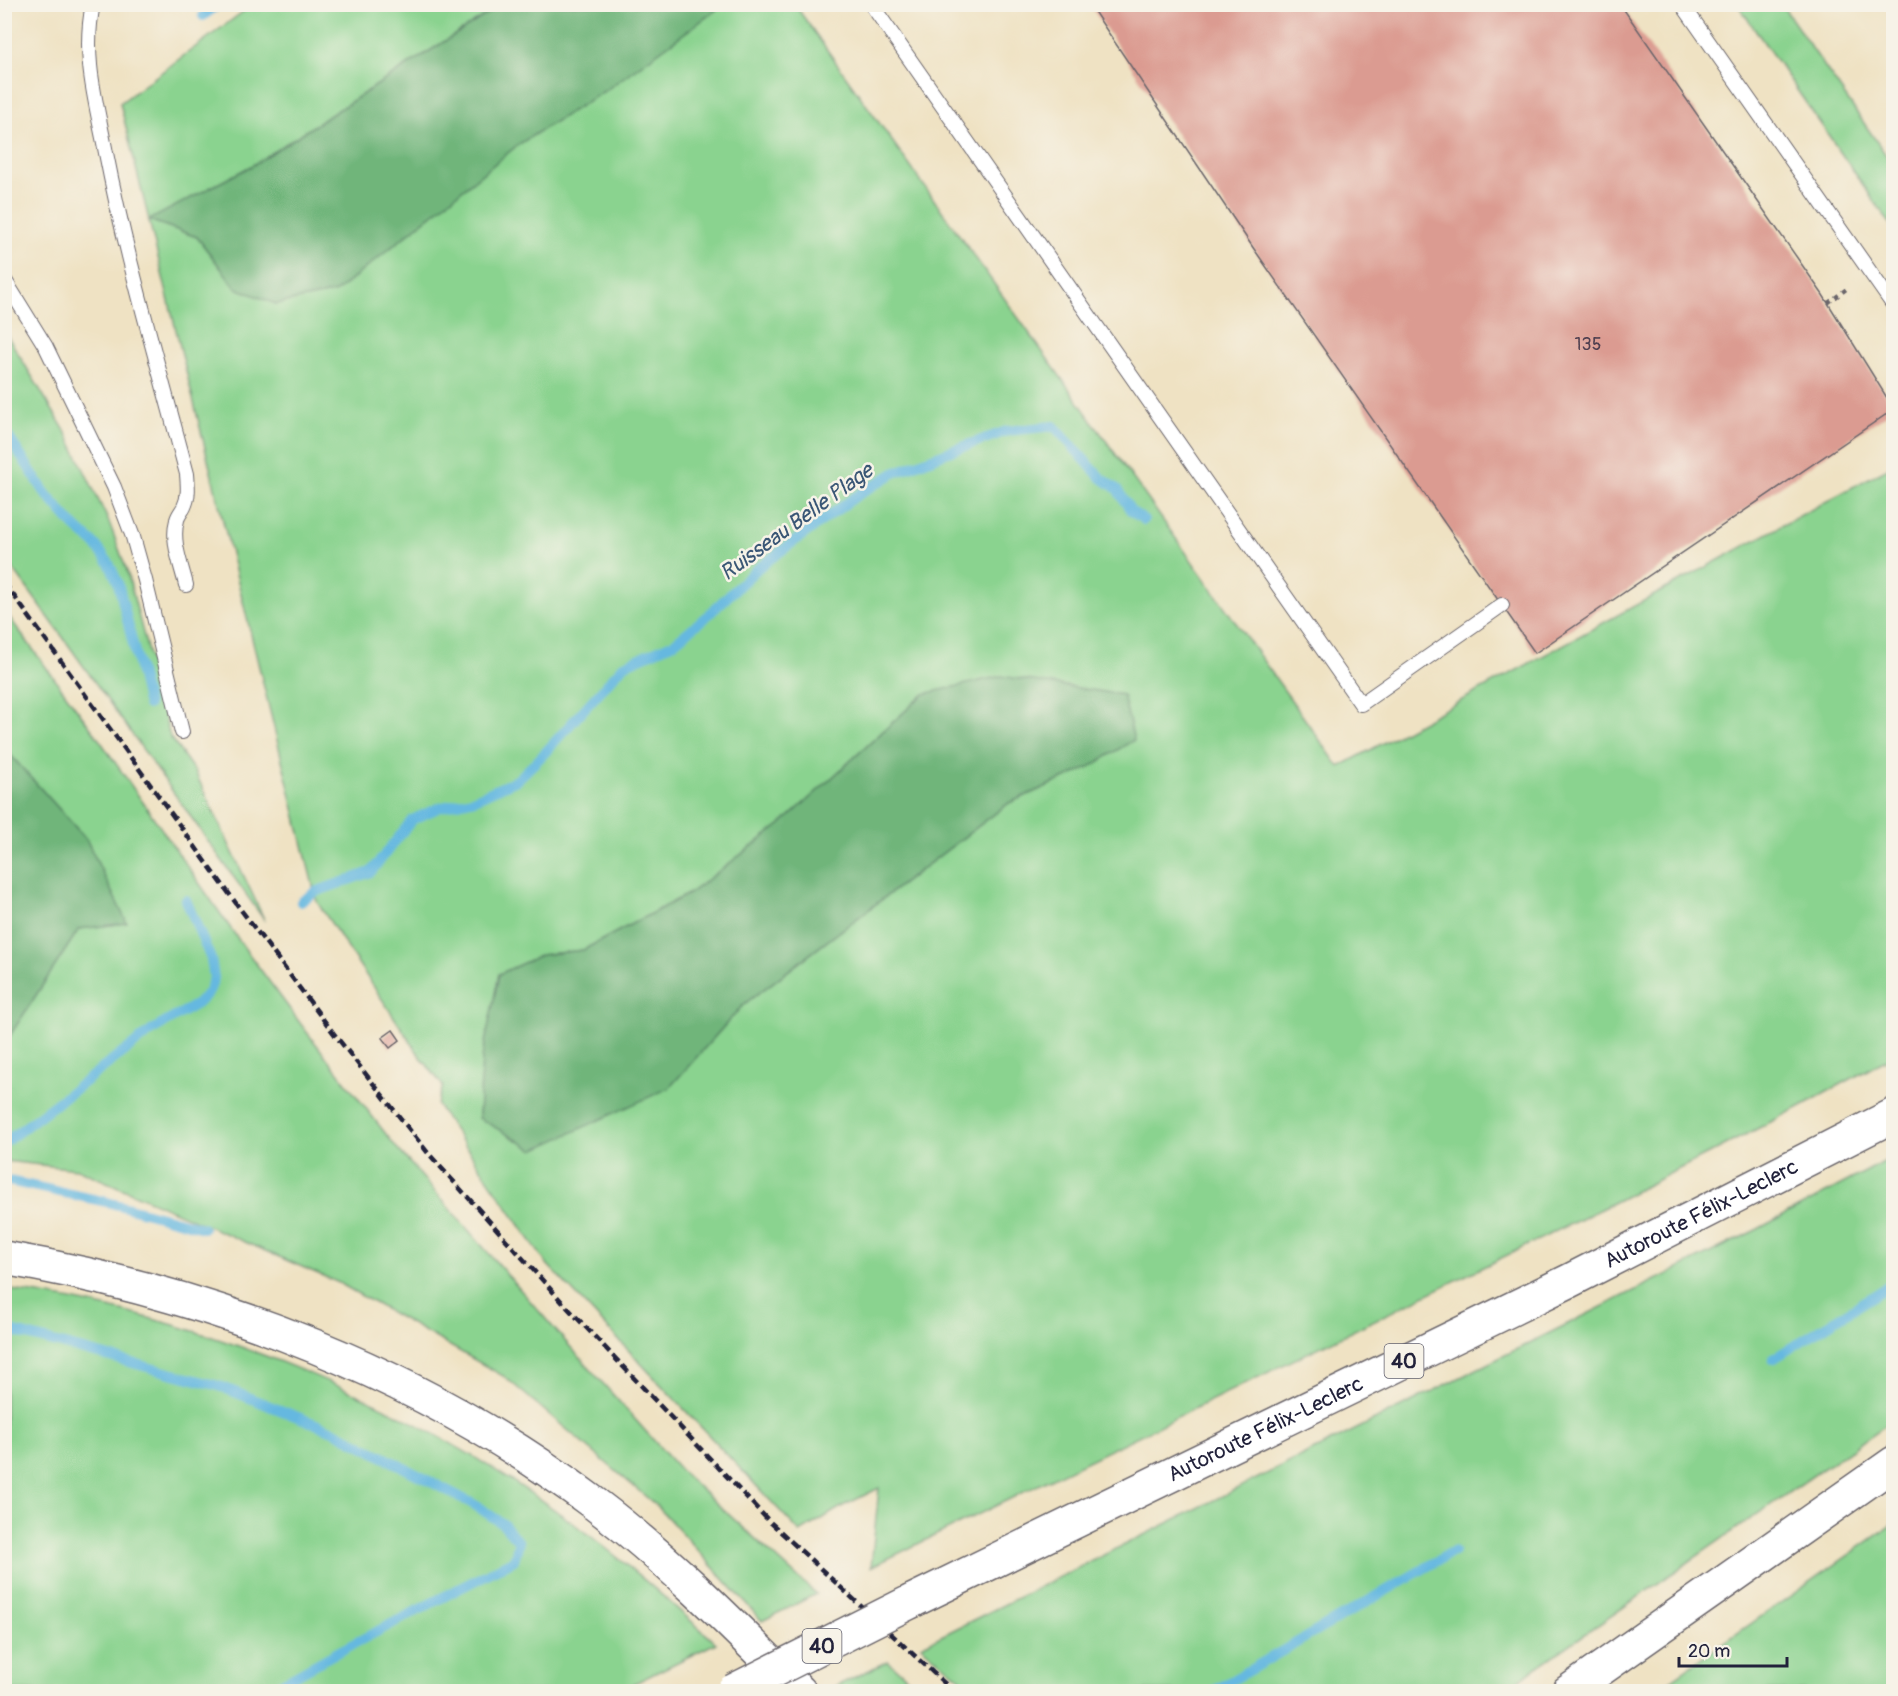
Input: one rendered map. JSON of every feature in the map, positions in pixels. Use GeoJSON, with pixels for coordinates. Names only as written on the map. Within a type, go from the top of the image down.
{"type":"FeatureCollection","features":[{"type":"Feature","properties":{"kind":"highway","name":"Autoroute Félix-Leclerc"},"geometry":{"type":"LineString","coordinates":[[732,1691],[1569,1281],[1893,1115]]}},
{"type":"Feature","properties":{"kind":"highway"},"geometry":{"type":"LineString","coordinates":[[4,1258],[65,1269],[212,1309],[358,1365],[417,1394],[549,1471],[596,1505],[709,1600],[800,1692]]}},
{"type":"Feature","properties":{"kind":"highway"},"geometry":{"type":"LineString","coordinates":[[1568,1692],[1893,1463]]}},
{"type":"Feature","properties":{"kind":"lane"},"geometry":{"type":"LineString","coordinates":[[93,4],[87,39],[90,75],[114,198],[187,474],[188,491],[185,504],[177,518],[175,533],[176,547],[186,585]]}},
{"type":"Feature","properties":{"kind":"lane"},"geometry":{"type":"LineString","coordinates":[[871,4],[1361,704],[1502,605]]}},
{"type":"Feature","properties":{"kind":"lane"},"geometry":{"type":"LineString","coordinates":[[1682,4],[1893,306]]}},
{"type":"Feature","properties":{"kind":"lane"},"geometry":{"type":"LineString","coordinates":[[4,279],[46,347],[114,487],[133,537],[145,580],[182,732]]}},
{"type":"Feature","properties":{"kind":"path"},"geometry":{"type":"LineString","coordinates":[[1828,303],[1854,283]]}},
{"type":"Feature","properties":{"kind":"green space"},"geometry":{"type":"Polygon","coordinates":[[[252,5],[501,5],[253,165],[150,220],[197,237],[236,288],[276,304],[336,292],[519,144],[606,90],[723,5],[795,5],[1339,767],[1893,465],[1893,1056],[1796,1109],[1587,1216],[871,1567],[879,1488],[800,1532],[546,1263],[437,1105],[443,1086],[420,1056],[317,902],[120,103],[252,5]],[[924,694],[780,825],[690,893],[583,950],[541,955],[499,974],[482,1058],[479,1118],[669,1088],[743,1005],[1009,803],[1088,768],[924,694]]]}},
{"type":"Feature","properties":{"kind":"green space"},"geometry":{"type":"Polygon","coordinates":[[[501,5],[723,5],[606,90],[519,144],[336,292],[276,304],[236,288],[197,237],[149,220],[253,165],[501,5]]]}},
{"type":"Feature","properties":{"kind":"green space"},"geometry":{"type":"Polygon","coordinates":[[[1738,5],[1782,5],[1893,165],[1893,228],[1738,5]]]}},
{"type":"Feature","properties":{"kind":"green space"},"geometry":{"type":"Polygon","coordinates":[[[5,332],[67,434],[109,522],[127,571],[170,737],[195,772],[265,921],[5,558],[5,332]]]}},
{"type":"Feature","properties":{"kind":"green space"},"geometry":{"type":"Polygon","coordinates":[[[4,610],[101,742],[243,946],[396,1147],[682,1472],[816,1594],[762,1621],[658,1507],[505,1377],[339,1283],[77,1169],[5,1161],[5,1043],[79,929],[126,923],[86,839],[5,749],[4,610]]]}},
{"type":"Feature","properties":{"kind":"green space"},"geometry":{"type":"Polygon","coordinates":[[[1001,676],[1123,695],[1134,740],[1088,768],[1009,803],[743,1005],[669,1088],[534,1150],[479,1118],[482,1058],[499,974],[541,955],[583,950],[690,893],[780,825],[924,694],[1001,676]]]}},
{"type":"Feature","properties":{"kind":"green space"},"geometry":{"type":"Polygon","coordinates":[[[5,749],[86,839],[127,923],[79,929],[5,1043],[5,749]]]}},
{"type":"Feature","properties":{"kind":"green space"},"geometry":{"type":"Polygon","coordinates":[[[1893,1157],[1893,1420],[1503,1691],[976,1691],[921,1646],[1758,1229],[1893,1157]]]}},
{"type":"Feature","properties":{"kind":"green space"},"geometry":{"type":"Polygon","coordinates":[[[5,1289],[81,1302],[157,1320],[232,1344],[306,1372],[377,1405],[447,1441],[514,1482],[577,1526],[631,1568],[716,1643],[619,1691],[5,1691],[5,1289]]]}},
{"type":"Feature","properties":{"kind":"green space"},"geometry":{"type":"Polygon","coordinates":[[[1893,1524],[1893,1691],[1655,1691],[1893,1524]]]}},
{"type":"Feature","properties":{"kind":"green space"},"geometry":{"type":"Polygon","coordinates":[[[888,1661],[922,1691],[832,1692],[830,1689],[888,1661]]]}},
{"type":"Feature","properties":{"kind":"building"},"geometry":{"type":"Polygon","coordinates":[[[1089,4],[1620,4],[1823,295],[1894,409],[1535,653],[1254,249],[1089,4]]]}},
{"type":"Feature","properties":{"kind":"building"},"geometry":{"type":"Polygon","coordinates":[[[393,1030],[400,1040],[390,1048],[382,1038],[393,1030]]]}},
{"type":"Feature","properties":{"kind":"waterway"},"geometry":{"type":"LineString","coordinates":[[203,16],[219,4]]}},
{"type":"Feature","properties":{"kind":"waterway","name":"Ruisseau Belle Plage"},"geometry":{"type":"LineString","coordinates":[[301,902],[315,892],[371,872],[412,820],[438,808],[475,799],[517,780],[541,757],[624,665],[674,643],[707,616],[758,568],[855,497],[894,473],[1007,431],[1054,426],[1100,477],[1117,489],[1131,511],[1144,520]]}},
{"type":"Feature","properties":{"kind":"waterway"},"geometry":{"type":"LineString","coordinates":[[4,430],[46,494],[74,526],[95,544],[109,563],[118,583],[148,705]]}},
{"type":"Feature","properties":{"kind":"waterway"},"geometry":{"type":"LineString","coordinates":[[4,1143],[154,1029],[197,1004],[209,992],[214,978],[211,959],[186,900]]}},
{"type":"Feature","properties":{"kind":"waterway"},"geometry":{"type":"LineString","coordinates":[[4,1180],[107,1202],[203,1228]]}},
{"type":"Feature","properties":{"kind":"waterway"},"geometry":{"type":"LineString","coordinates":[[1773,1359],[1894,1283]]}},
{"type":"Feature","properties":{"kind":"waterway"},"geometry":{"type":"LineString","coordinates":[[4,1329],[219,1386],[336,1432],[475,1505],[503,1524],[519,1542],[514,1560],[266,1692]]}},
{"type":"Feature","properties":{"kind":"waterway"},"geometry":{"type":"LineString","coordinates":[[1212,1692],[1454,1551]]}},
{"type":"Feature","properties":{"kind":"railway"},"geometry":{"type":"LineString","coordinates":[[4,582],[238,906],[428,1153],[563,1303],[769,1521],[954,1692]]}}]}
